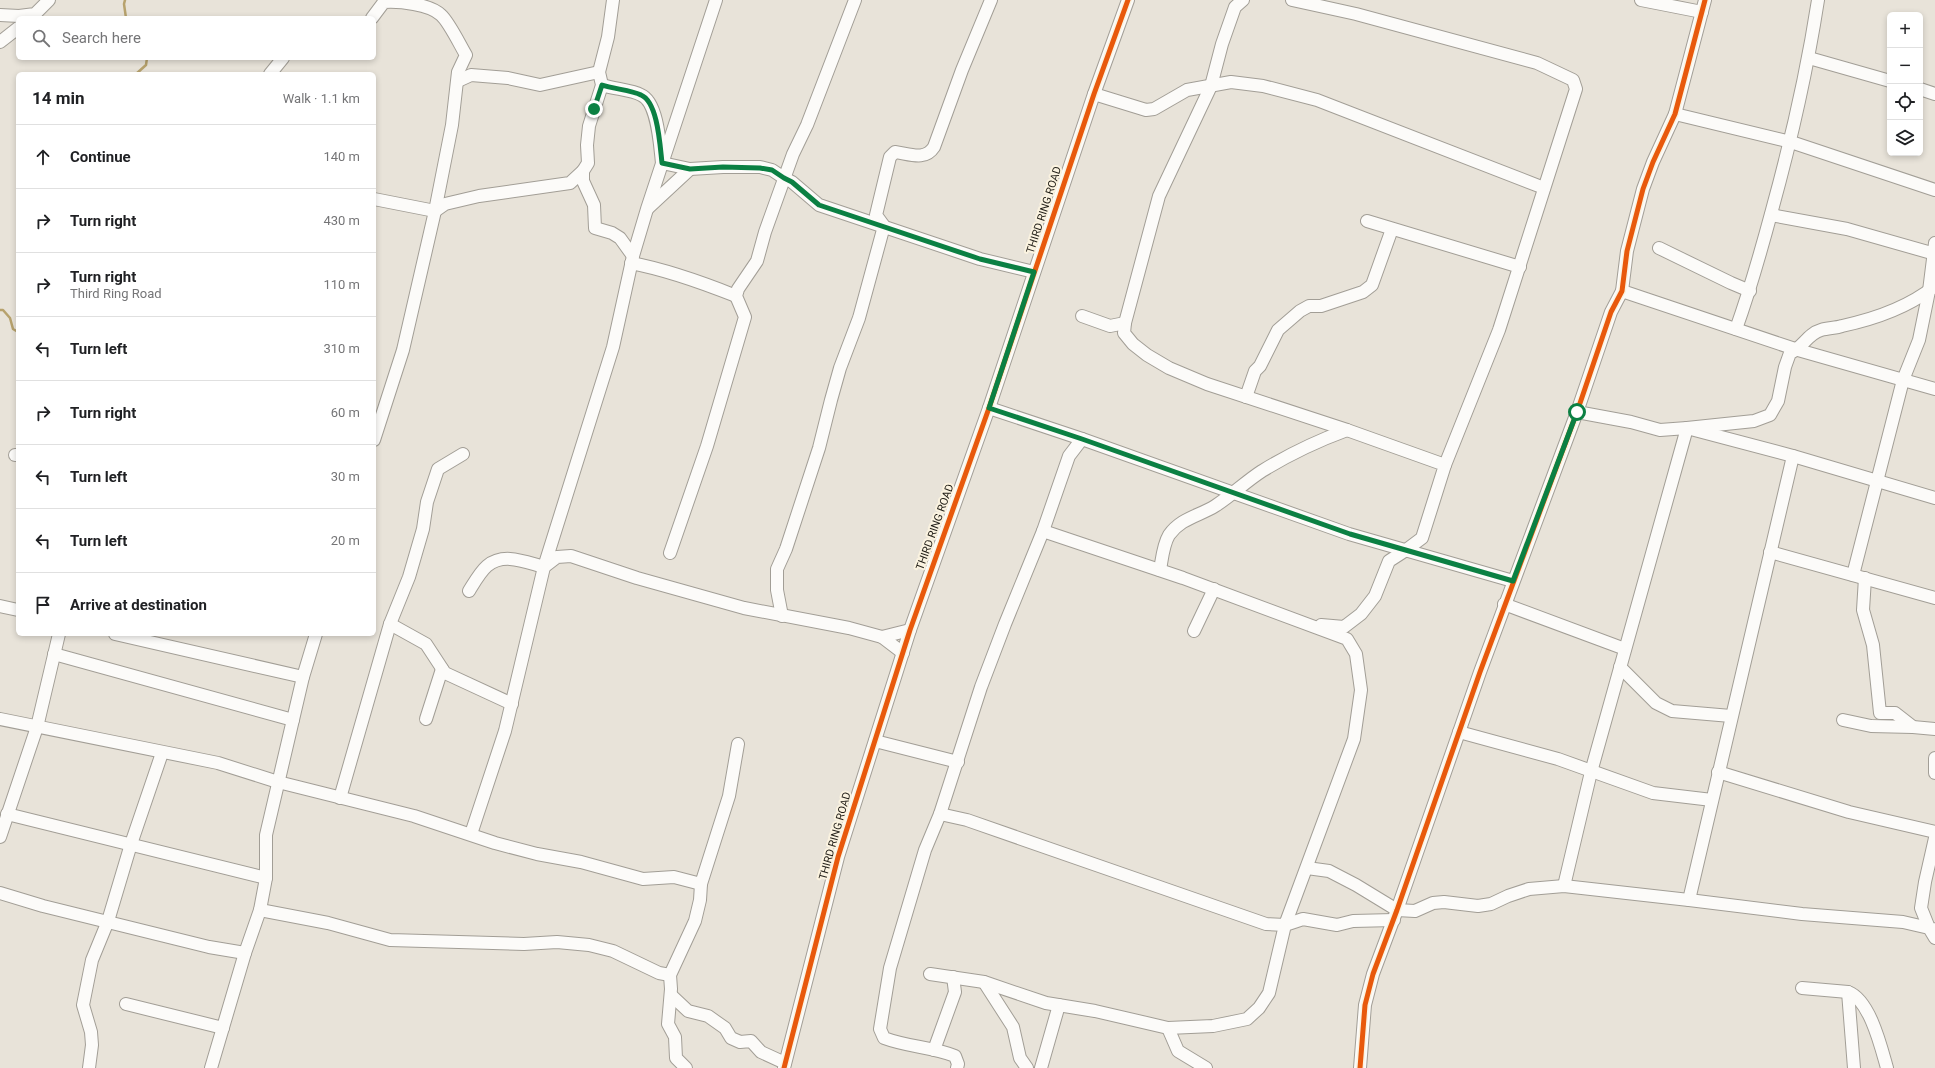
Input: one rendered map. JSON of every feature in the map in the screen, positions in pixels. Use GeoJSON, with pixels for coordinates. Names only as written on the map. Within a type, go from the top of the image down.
{"type":"FeatureCollection","features":[{"type":"Feature","properties":{"kind":"street"},"geometry":{"type":"LineString","coordinates":[[0,15],[32,16],[49,0]]}},
{"type":"Feature","properties":{"kind":"street"},"geometry":{"type":"LineString","coordinates":[[376,199],[435,211],[445,204],[479,196],[570,183],[583,176],[588,163],[587,145],[589,126],[602,85],[599,72],[608,37],[613,0]]}},
{"type":"Feature","properties":{"kind":"street"},"geometry":{"type":"LineString","coordinates":[[471,834],[505,731],[544,567],[613,347],[632,260],[647,209],[716,0]]}},
{"type":"Feature","properties":{"kind":"street"},"geometry":{"type":"LineString","coordinates":[[670,553],[707,446],[745,317],[736,296],[738,288],[757,261],[765,232],[793,154],[807,125],[855,0]]}},
{"type":"Feature","properties":{"kind":"street"},"geometry":{"type":"LineString","coordinates":[[884,226],[876,215],[890,157],[895,152],[926,156],[934,147],[962,70],[991,0]]}},
{"type":"Feature","properties":{"kind":"street","name":"THIRD RING ROAD"},"geometry":{"type":"LineString","coordinates":[[785,1066],[838,857],[910,630],[989,408],[1094,94],[1128,0]]}},
{"type":"Feature","properties":{"kind":"street"},"geometry":{"type":"LineString","coordinates":[[1292,0],[1356,14],[1537,63],[1573,80],[1576,89],[1499,330],[1445,465],[1422,538],[1389,561],[1375,596],[1361,614],[1344,627],[1305,623]]}},
{"type":"Feature","properties":{"kind":"street"},"geometry":{"type":"LineString","coordinates":[[1360,1068],[1365,1005],[1373,974],[1504,604],[1577,412],[1611,312],[1622,291],[1627,251],[1643,189],[1653,162],[1675,114],[1703,6],[1641,0]]}},
{"type":"Feature","properties":{"kind":"street"},"geometry":{"type":"LineString","coordinates":[[1736,329],[1750,291],[1791,142],[1809,58],[1818,0]]}},
{"type":"Feature","properties":{"kind":"street"},"geometry":{"type":"LineString","coordinates":[[374,16],[384,2],[400,1],[428,8],[442,15],[466,55],[458,72],[452,125],[435,211],[403,350],[377,421]]}},
{"type":"Feature","properties":{"kind":"street"},"geometry":{"type":"LineString","coordinates":[[1238,2],[1222,44],[1211,86],[1159,196],[1125,322],[1124,333],[1133,344],[1147,355],[1169,368],[1206,384],[1347,430],[1445,465]]}},
{"type":"Feature","properties":{"kind":"street"},"geometry":{"type":"LineString","coordinates":[[0,42],[16,30]]}},
{"type":"Feature","properties":{"kind":"street"},"geometry":{"type":"LineString","coordinates":[[1809,58],[1887,80]]}},
{"type":"Feature","properties":{"kind":"street"},"geometry":{"type":"LineString","coordinates":[[272,72],[281,60]]}},
{"type":"Feature","properties":{"kind":"street"},"geometry":{"type":"LineString","coordinates":[[458,81],[471,75],[508,78],[540,85],[599,72]]}},
{"type":"Feature","properties":{"kind":"street"},"geometry":{"type":"LineString","coordinates":[[1094,94],[1146,110],[1154,109],[1187,90],[1231,82],[1257,86],[1316,100],[1544,188]]}},
{"type":"Feature","properties":{"kind":"street"},"geometry":{"type":"LineString","coordinates":[[602,85],[642,95],[650,102],[655,116],[662,163]]}},
{"type":"Feature","properties":{"kind":"street"},"geometry":{"type":"LineString","coordinates":[[1923,90],[1935,94]]}},
{"type":"Feature","properties":{"kind":"street"},"geometry":{"type":"LineString","coordinates":[[1675,114],[1791,142],[1935,190]]}},
{"type":"Feature","properties":{"kind":"street"},"geometry":{"type":"LineString","coordinates":[[662,163],[690,169],[723,167],[760,168],[772,170],[792,182],[819,205],[980,259],[1034,272]]}},
{"type":"Feature","properties":{"kind":"street"},"geometry":{"type":"LineString","coordinates":[[647,209],[690,169]]}},
{"type":"Feature","properties":{"kind":"street"},"geometry":{"type":"LineString","coordinates":[[583,176],[594,205],[595,228],[612,233],[620,238],[632,260],[697,280],[736,296]]}},
{"type":"Feature","properties":{"kind":"street"},"geometry":{"type":"LineString","coordinates":[[570,183],[591,198]]}},
{"type":"Feature","properties":{"kind":"street"},"geometry":{"type":"LineString","coordinates":[[1771,215],[1847,229],[1934,250],[1933,292],[1919,340],[1904,380],[1876,481],[1859,577],[1863,610],[1873,645],[1880,713],[1894,714],[1913,727]]}},
{"type":"Feature","properties":{"kind":"street"},"geometry":{"type":"LineString","coordinates":[[1367,221],[1520,267]]}},
{"type":"Feature","properties":{"kind":"street"},"geometry":{"type":"LineString","coordinates":[[782,616],[777,590],[777,569],[786,549],[819,448],[832,393],[859,318],[884,226]]}},
{"type":"Feature","properties":{"kind":"street"},"geometry":{"type":"LineString","coordinates":[[1246,397],[1255,371],[1260,366],[1278,330],[1286,322],[1305,307],[1313,305],[1321,306],[1363,292],[1372,285],[1392,229]]}},
{"type":"Feature","properties":{"kind":"street"},"geometry":{"type":"LineString","coordinates":[[1659,248],[1750,291]]}},
{"type":"Feature","properties":{"kind":"street"},"geometry":{"type":"LineString","coordinates":[[1622,291],[1798,350],[1935,389]]}},
{"type":"Feature","properties":{"kind":"street"},"geometry":{"type":"LineString","coordinates":[[1577,412],[1631,422],[1660,430],[1754,422],[1770,415],[1778,401],[1785,367],[1790,353],[1798,350],[1810,334],[1822,329],[1854,324],[1886,314],[1933,292]]}},
{"type":"Feature","properties":{"kind":"street"},"geometry":{"type":"LineString","coordinates":[[1082,316],[1110,326],[1125,322]]}},
{"type":"Feature","properties":{"kind":"street"},"geometry":{"type":"LineString","coordinates":[[989,408],[1065,433],[1350,534],[1513,581]]}},
{"type":"Feature","properties":{"kind":"street"},"geometry":{"type":"LineString","coordinates":[[1318,441],[1319,421]]}},
{"type":"Feature","properties":{"kind":"street"},"geometry":{"type":"LineString","coordinates":[[1686,428],[1793,456],[1935,498]]}},
{"type":"Feature","properties":{"kind":"street"},"geometry":{"type":"LineString","coordinates":[[1564,886],[1591,772],[1686,428]]}},
{"type":"Feature","properties":{"kind":"street"},"geometry":{"type":"LineString","coordinates":[[1160,570],[1164,548],[1169,536],[1178,524],[1213,507],[1262,471],[1318,441],[1347,430]]}},
{"type":"Feature","properties":{"kind":"street"},"geometry":{"type":"LineString","coordinates":[[1065,433],[1069,456]]}},
{"type":"Feature","properties":{"kind":"street"},"geometry":{"type":"LineString","coordinates":[[957,1068],[958,1064],[955,1056],[934,1050],[902,1045],[884,1038],[880,1029],[890,968],[900,930],[925,850],[940,814],[987,673],[1043,531],[1069,456],[1082,439]]}},
{"type":"Feature","properties":{"kind":"street"},"geometry":{"type":"LineString","coordinates":[[340,798],[390,624],[409,577],[423,529],[426,502],[438,469],[463,454]]}},
{"type":"Feature","properties":{"kind":"street"},"geometry":{"type":"LineString","coordinates":[[1689,900],[1793,456]]}},
{"type":"Feature","properties":{"kind":"street"},"geometry":{"type":"LineString","coordinates":[[930,974],[984,982],[1046,1003],[1095,1011],[1168,1028],[1213,1026],[1247,1019],[1259,1008],[1269,992],[1285,925],[1354,739],[1362,690],[1356,654],[1347,639],[1214,589],[1043,531]]}},
{"type":"Feature","properties":{"kind":"street"},"geometry":{"type":"LineString","coordinates":[[1422,538],[1432,558]]}},
{"type":"Feature","properties":{"kind":"street"},"geometry":{"type":"LineString","coordinates":[[1770,552],[1935,598]]}},
{"type":"Feature","properties":{"kind":"street"},"geometry":{"type":"LineString","coordinates":[[544,567],[557,557],[571,556],[637,578],[744,608],[849,628],[882,637],[903,653]]}},
{"type":"Feature","properties":{"kind":"street"},"geometry":{"type":"LineString","coordinates":[[469,591],[487,566],[502,558],[544,567]]}},
{"type":"Feature","properties":{"kind":"street"},"geometry":{"type":"LineString","coordinates":[[1194,630],[1214,589]]}},
{"type":"Feature","properties":{"kind":"street"},"geometry":{"type":"LineString","coordinates":[[1504,604],[1624,649]]}},
{"type":"Feature","properties":{"kind":"street"},"geometry":{"type":"LineString","coordinates":[[0,606],[16,610]]}},
{"type":"Feature","properties":{"kind":"street"},"geometry":{"type":"LineString","coordinates":[[390,624],[426,644],[445,673],[512,704]]}},
{"type":"Feature","properties":{"kind":"street"},"geometry":{"type":"LineString","coordinates":[[882,637],[910,630]]}},
{"type":"Feature","properties":{"kind":"street"},"geometry":{"type":"LineString","coordinates":[[0,837],[37,727],[58,636]]}},
{"type":"Feature","properties":{"kind":"street"},"geometry":{"type":"LineString","coordinates":[[124,636],[303,678]]}},
{"type":"Feature","properties":{"kind":"street"},"geometry":{"type":"LineString","coordinates":[[211,1068],[245,953],[260,910],[266,878],[266,835],[303,678],[315,636]]}},
{"type":"Feature","properties":{"kind":"street"},"geometry":{"type":"LineString","coordinates":[[54,654],[293,720]]}},
{"type":"Feature","properties":{"kind":"street"},"geometry":{"type":"LineString","coordinates":[[1620,667],[1656,703],[1672,711],[1731,716]]}},
{"type":"Feature","properties":{"kind":"street"},"geometry":{"type":"LineString","coordinates":[[426,719],[442,669]]}},
{"type":"Feature","properties":{"kind":"street"},"geometry":{"type":"LineString","coordinates":[[0,719],[162,753],[218,763],[278,782],[414,816],[537,854],[581,862],[644,878],[674,877],[701,884]]}},
{"type":"Feature","properties":{"kind":"street"},"geometry":{"type":"LineString","coordinates":[[1843,720],[1871,726],[1935,729]]}},
{"type":"Feature","properties":{"kind":"street"},"geometry":{"type":"LineString","coordinates":[[1459,732],[1558,759],[1653,793],[1712,800]]}},
{"type":"Feature","properties":{"kind":"street"},"geometry":{"type":"LineString","coordinates":[[875,742],[958,762]]}},
{"type":"Feature","properties":{"kind":"street"},"geometry":{"type":"LineString","coordinates":[[686,1068],[676,1058],[675,1037],[668,1024],[671,995],[670,975],[695,921],[700,900],[701,884],[730,796],[738,744]]}},
{"type":"Feature","properties":{"kind":"street"},"geometry":{"type":"LineString","coordinates":[[89,1068],[92,1045],[91,1032],[83,1005],[92,960],[108,921],[131,844],[162,753]]}},
{"type":"Feature","properties":{"kind":"street"},"geometry":{"type":"LineString","coordinates":[[1935,758],[1935,773]]}},
{"type":"Feature","properties":{"kind":"street"},"geometry":{"type":"LineString","coordinates":[[1718,772],[1849,812],[1935,832]]}},
{"type":"Feature","properties":{"kind":"street"},"geometry":{"type":"LineString","coordinates":[[7,814],[266,878]]}},
{"type":"Feature","properties":{"kind":"street"},"geometry":{"type":"LineString","coordinates":[[940,814],[974,822],[1266,924],[1285,925],[1303,919],[1337,925],[1415,911],[1433,903],[1444,902],[1478,906],[1492,904],[1508,896],[1529,889],[1564,886],[1802,914],[1903,922],[1933,932]]}},
{"type":"Feature","properties":{"kind":"street"},"geometry":{"type":"LineString","coordinates":[[1933,932],[1921,908],[1935,838]]}},
{"type":"Feature","properties":{"kind":"street"},"geometry":{"type":"LineString","coordinates":[[1307,868],[1329,871],[1356,885],[1395,915]]}},
{"type":"Feature","properties":{"kind":"street"},"geometry":{"type":"LineString","coordinates":[[0,893],[43,906],[209,947],[245,953]]}},
{"type":"Feature","properties":{"kind":"street"},"geometry":{"type":"LineString","coordinates":[[260,910],[328,923],[390,940],[524,944],[557,942],[589,945],[613,951],[659,973],[670,975]]}},
{"type":"Feature","properties":{"kind":"street"},"geometry":{"type":"LineString","coordinates":[[934,1050],[954,992],[953,977]]}},
{"type":"Feature","properties":{"kind":"street"},"geometry":{"type":"LineString","coordinates":[[984,982],[1013,1027],[1020,1058],[1027,1068]]}},
{"type":"Feature","properties":{"kind":"street"},"geometry":{"type":"LineString","coordinates":[[1802,988],[1848,992],[1854,994],[1860,1000],[1877,1034],[1887,1068]]}},
{"type":"Feature","properties":{"kind":"street"},"geometry":{"type":"LineString","coordinates":[[1848,992],[1854,1068]]}},
{"type":"Feature","properties":{"kind":"street"},"geometry":{"type":"LineString","coordinates":[[671,995],[688,1010],[708,1016],[725,1028],[731,1038],[740,1042],[751,1041],[762,1052],[785,1066]]}},
{"type":"Feature","properties":{"kind":"street"},"geometry":{"type":"LineString","coordinates":[[126,1004],[223,1028]]}},
{"type":"Feature","properties":{"kind":"street"},"geometry":{"type":"LineString","coordinates":[[1041,1068],[1059,1005]]}},
{"type":"Feature","properties":{"kind":"street"},"geometry":{"type":"LineString","coordinates":[[1168,1028],[1178,1051],[1206,1068]]}},
{"type":"Feature","properties":{"kind":"waterway"},"geometry":{"type":"LineString","coordinates":[[125,0],[126,16]]}},
{"type":"Feature","properties":{"kind":"waterway"},"geometry":{"type":"LineString","coordinates":[[138,72],[146,65],[147,60]]}},
{"type":"Feature","properties":{"kind":"waterway"},"geometry":{"type":"LineString","coordinates":[[0,310],[3,310],[10,318],[13,329],[16,331]]}},
{"type":"Feature","properties":{"kind":"cycle path"},"geometry":{"type":"LineString","coordinates":[[784,1068],[838,857],[910,630],[989,408],[1094,94],[1128,0]]}},
{"type":"Feature","properties":{"kind":"cycle path"},"geometry":{"type":"LineString","coordinates":[[1360,1068],[1365,1005],[1373,974],[1397,910],[1480,672],[1577,412],[1611,312],[1622,291],[1627,251],[1643,189],[1653,162],[1675,114],[1705,0]]}},
{"type":"Feature","properties":{"kind":"route"},"geometry":{"type":"LineString","coordinates":[[594,109],[602,85],[642,95],[650,102],[655,116],[662,163],[690,169],[723,167],[760,168],[772,170],[792,182],[819,205],[980,259],[1034,272],[989,408],[1065,433],[1350,534],[1513,581],[1577,412]]}}]}
